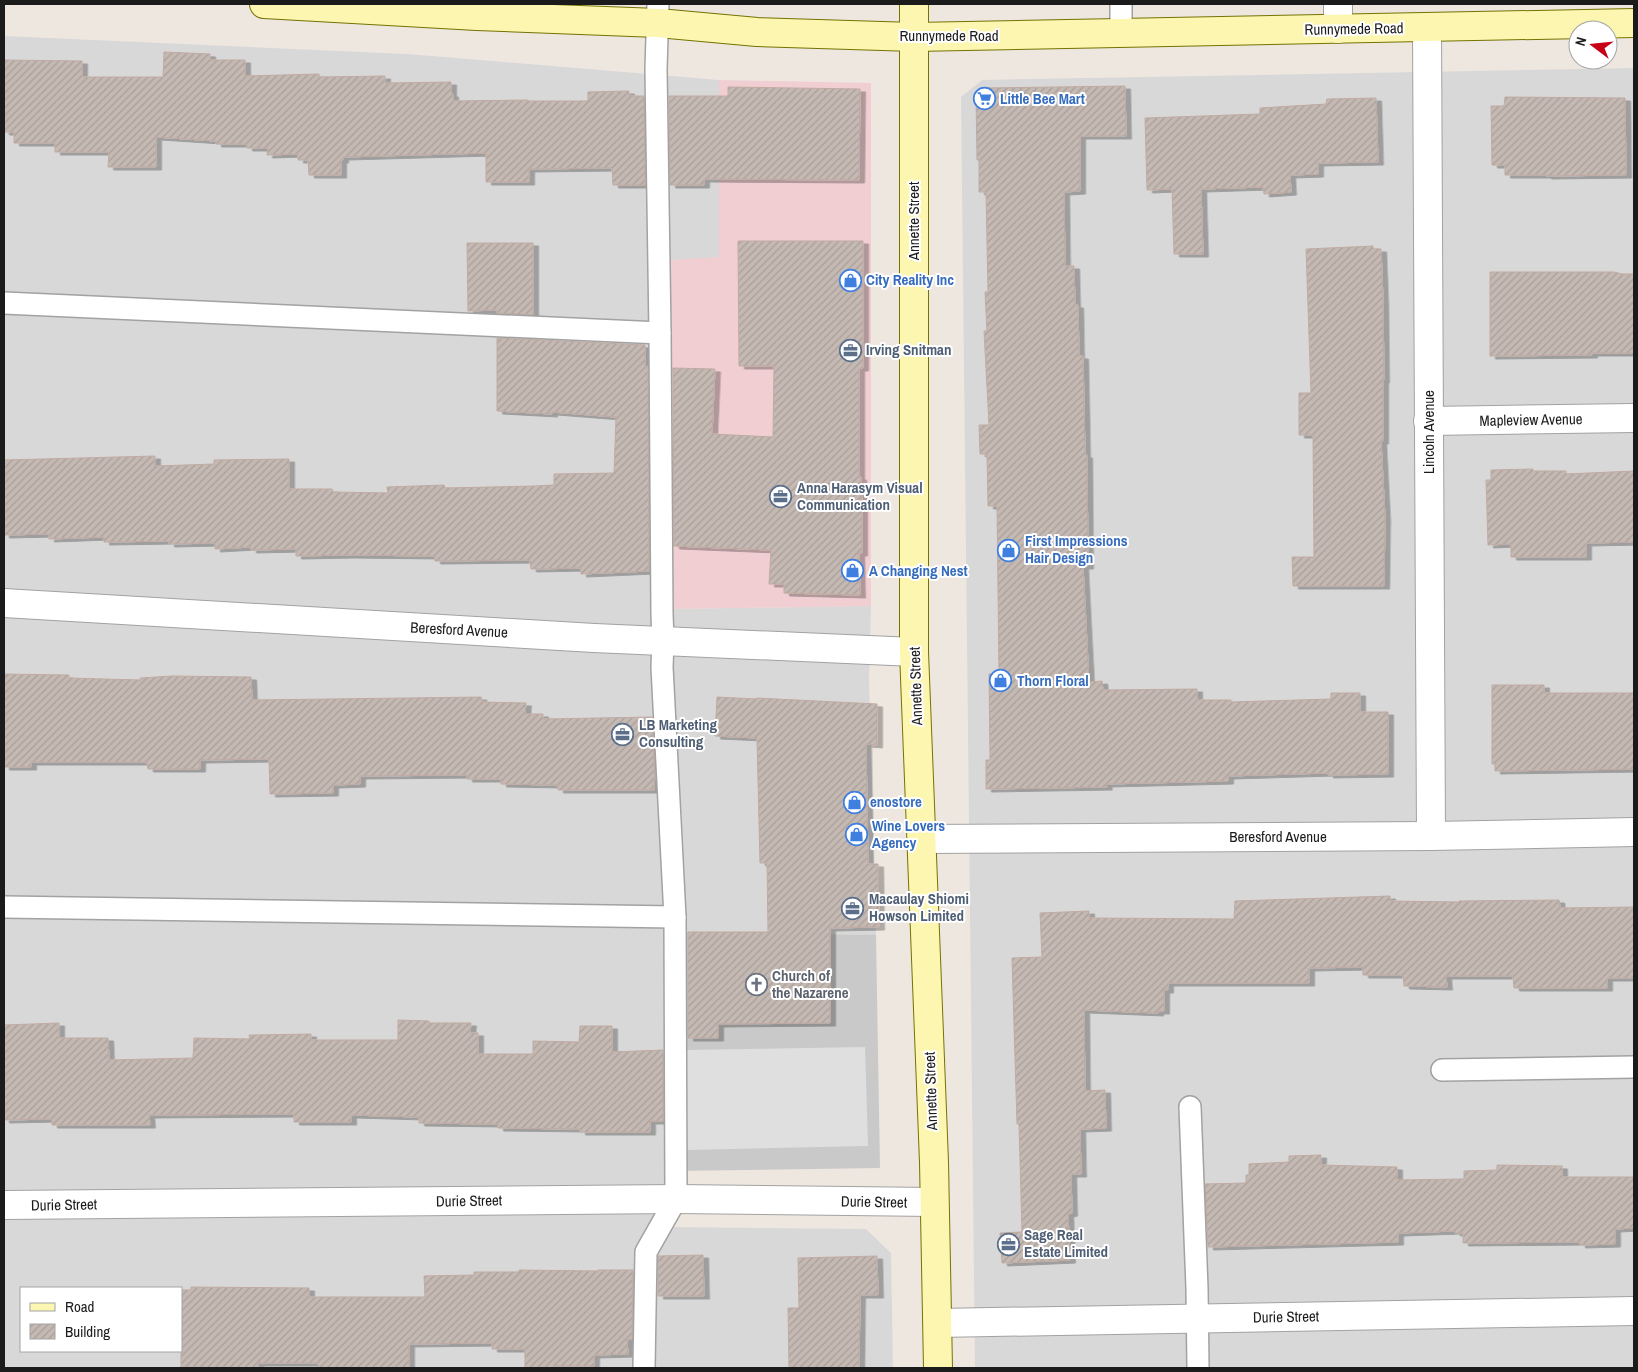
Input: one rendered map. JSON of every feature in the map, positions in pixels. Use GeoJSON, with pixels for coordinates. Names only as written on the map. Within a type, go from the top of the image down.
{"type":"FeatureCollection","features":[{"type":"Feature","properties":{"kind":"street","name":"Runnymede Road"},"geometry":{"type":"LineString","coordinates":[[264,4],[477,16],[658,13],[757,32],[914,37],[1121,33],[1338,16],[1427,27],[1634,23]]}},
{"type":"Feature","properties":{"kind":"street","name":"Annette Street"},"geometry":{"type":"LineString","coordinates":[[914,4],[914,652],[922,839],[938,1368]]}},
{"type":"Feature","properties":{"kind":"street","name":"Lincoln Avenue"},"geometry":{"type":"LineString","coordinates":[[1427,27],[1431,836]]}},
{"type":"Feature","properties":{"kind":"street","name":"Mapleview Avenue"},"geometry":{"type":"LineString","coordinates":[[1428,421],[1634,418]]}},
{"type":"Feature","properties":{"kind":"street","name":"Beresford Avenue"},"geometry":{"type":"LineString","coordinates":[[4,603],[663,641],[914,652]]}},
{"type":"Feature","properties":{"kind":"street","name":"Beresford Avenue"},"geometry":{"type":"LineString","coordinates":[[922,839],[1431,836],[1634,832]]}},
{"type":"Feature","properties":{"kind":"street","name":"Durie Street"},"geometry":{"type":"LineString","coordinates":[[4,1205],[676,1199],[934,1202]]}},
{"type":"Feature","properties":{"kind":"street","name":"Durie Street"},"geometry":{"type":"LineString","coordinates":[[938,1323],[1634,1311]]}},
{"type":"Feature","properties":{"kind":"lane"},"geometry":{"type":"LineString","coordinates":[[1121,4],[1121,33]]}},
{"type":"Feature","properties":{"kind":"lane"},"geometry":{"type":"LineString","coordinates":[[644,1368],[646,1252],[676,1199],[675,918],[662,667],[656,69],[658,13]]}},
{"type":"Feature","properties":{"kind":"lane"},"geometry":{"type":"LineString","coordinates":[[4,303],[660,333]]}},
{"type":"Feature","properties":{"kind":"lane"},"geometry":{"type":"LineString","coordinates":[[4,907],[675,918]]}},
{"type":"Feature","properties":{"kind":"lane"},"geometry":{"type":"LineString","coordinates":[[1442,1070],[1634,1067]]}},
{"type":"Feature","properties":{"kind":"lane"},"geometry":{"type":"LineString","coordinates":[[1190,1107],[1198,1368]]}},
{"type":"Feature","properties":{"kind":"shaded area"},"geometry":{"type":"Polygon","coordinates":[[[4,36],[408,54],[719,80],[719,258],[669,260],[670,609],[871,606],[869,678],[876,935],[674,932],[674,1227],[866,1229],[891,1253],[893,1368],[4,1368],[4,36]]]}},
{"type":"Feature","properties":{"kind":"shaded area"},"geometry":{"type":"Polygon","coordinates":[[[1618,68],[1634,68],[1634,1368],[975,1368],[961,97],[982,80],[1568,69],[1618,70],[1618,68]]]}},
{"type":"Feature","properties":{"kind":"shaded area"},"geometry":{"type":"Polygon","coordinates":[[[719,80],[871,83],[871,606],[670,609],[669,260],[719,257],[719,80]]]}},
{"type":"Feature","properties":{"kind":"shaded area"},"geometry":{"type":"Polygon","coordinates":[[[674,932],[876,935],[880,1168],[674,1171],[674,932]]]}},
{"type":"Feature","properties":{"kind":"shaded area"},"geometry":{"type":"Polygon","coordinates":[[[865,1047],[868,1146],[685,1150],[684,1050],[865,1047]]]}},
{"type":"Feature","properties":{"kind":"building"},"geometry":{"type":"Polygon","coordinates":[[[164,52],[210,54],[210,60],[245,60],[245,76],[319,74],[319,77],[385,76],[385,83],[451,82],[453,101],[588,101],[588,92],[629,91],[629,96],[644,96],[645,185],[613,185],[612,168],[529,169],[529,182],[486,182],[486,153],[343,157],[343,160],[341,160],[341,175],[309,175],[308,160],[298,160],[298,154],[267,155],[268,148],[247,148],[247,144],[216,144],[216,141],[156,137],[156,167],[108,167],[109,152],[55,152],[55,143],[14,143],[14,132],[4,132],[4,60],[82,61],[82,77],[163,77],[164,52]]]}},
{"type":"Feature","properties":{"kind":"building"},"geometry":{"type":"Polygon","coordinates":[[[1125,86],[1126,136],[1080,136],[1080,191],[1064,192],[1065,266],[1074,266],[1075,305],[1078,305],[1079,356],[1083,356],[1085,455],[1087,455],[1088,566],[1083,566],[1089,682],[1102,681],[1103,690],[1197,689],[1197,700],[1231,700],[1231,702],[1331,699],[1331,693],[1360,693],[1360,712],[1388,712],[1388,774],[1328,775],[1328,773],[1228,776],[1228,781],[1106,784],[1107,787],[986,789],[986,760],[990,760],[989,674],[999,674],[997,506],[988,506],[987,454],[980,454],[979,425],[989,425],[984,331],[987,331],[985,292],[988,292],[986,192],[979,192],[976,96],[985,88],[1125,86]]]}},
{"type":"Feature","properties":{"kind":"building"},"geometry":{"type":"Polygon","coordinates":[[[728,87],[860,89],[859,180],[704,179],[704,185],[670,185],[669,96],[728,96],[728,87]]]}},
{"type":"Feature","properties":{"kind":"building"},"geometry":{"type":"Polygon","coordinates":[[[1505,97],[1625,98],[1626,175],[1505,175],[1505,165],[1492,165],[1491,106],[1504,106],[1505,97]]]}},
{"type":"Feature","properties":{"kind":"building"},"geometry":{"type":"Polygon","coordinates":[[[1376,98],[1378,162],[1318,163],[1318,174],[1290,175],[1291,192],[1264,194],[1263,187],[1201,189],[1203,254],[1174,254],[1172,189],[1147,190],[1145,118],[1260,114],[1260,108],[1326,104],[1327,99],[1376,98]]]}},
{"type":"Feature","properties":{"kind":"building"},"geometry":{"type":"Polygon","coordinates":[[[738,241],[863,241],[863,368],[859,368],[859,477],[861,477],[862,504],[862,553],[859,553],[860,595],[784,593],[784,584],[769,584],[771,550],[674,546],[673,368],[715,369],[712,434],[773,437],[774,366],[739,366],[738,241]]]}},
{"type":"Feature","properties":{"kind":"building"},"geometry":{"type":"Polygon","coordinates":[[[467,243],[533,243],[533,315],[497,313],[497,310],[468,311],[467,243]]]}},
{"type":"Feature","properties":{"kind":"building"},"geometry":{"type":"Polygon","coordinates":[[[1373,246],[1373,249],[1381,249],[1383,300],[1384,380],[1383,441],[1381,441],[1385,517],[1384,586],[1293,586],[1292,557],[1314,557],[1313,435],[1299,435],[1299,393],[1311,393],[1306,249],[1373,246]]]}},
{"type":"Feature","properties":{"kind":"building"},"geometry":{"type":"Polygon","coordinates":[[[1490,272],[1614,272],[1634,274],[1634,353],[1490,356],[1490,272]]]}},
{"type":"Feature","properties":{"kind":"building"},"geometry":{"type":"Polygon","coordinates":[[[497,338],[645,345],[645,367],[648,367],[649,571],[581,574],[581,568],[531,569],[530,560],[435,561],[435,556],[296,556],[296,549],[251,550],[251,547],[215,549],[215,543],[169,544],[169,541],[104,542],[104,537],[49,539],[49,534],[4,535],[4,460],[155,456],[155,466],[214,464],[214,460],[289,459],[289,489],[332,489],[333,492],[388,493],[387,487],[444,485],[445,488],[554,485],[554,474],[614,473],[616,417],[552,412],[552,414],[497,411],[497,338]]]}},
{"type":"Feature","properties":{"kind":"building"},"geometry":{"type":"Polygon","coordinates":[[[1533,469],[1533,471],[1566,471],[1566,474],[1634,471],[1634,542],[1586,543],[1586,557],[1511,557],[1511,544],[1488,545],[1486,480],[1491,480],[1491,470],[1533,469]]]}},
{"type":"Feature","properties":{"kind":"building"},"geometry":{"type":"Polygon","coordinates":[[[4,674],[69,675],[69,678],[141,680],[140,678],[172,676],[251,677],[252,700],[481,697],[482,702],[526,703],[525,714],[543,714],[543,719],[652,717],[654,790],[558,790],[558,785],[501,784],[501,779],[467,779],[467,775],[360,776],[360,784],[333,785],[333,793],[270,794],[269,759],[200,760],[200,769],[148,769],[147,762],[31,762],[31,767],[4,767],[4,674]]]}},
{"type":"Feature","properties":{"kind":"building"},"geometry":{"type":"Polygon","coordinates":[[[1492,685],[1544,685],[1544,693],[1634,693],[1634,769],[1495,771],[1495,764],[1492,764],[1492,685]]]}},
{"type":"Feature","properties":{"kind":"building"},"geometry":{"type":"Polygon","coordinates":[[[717,697],[877,704],[877,745],[866,744],[868,864],[878,864],[879,927],[830,928],[830,1023],[718,1024],[718,1038],[688,1038],[688,932],[768,932],[767,863],[760,863],[757,738],[715,736],[717,697]]]}},
{"type":"Feature","properties":{"kind":"building"},"geometry":{"type":"Polygon","coordinates":[[[1390,896],[1390,901],[1559,900],[1560,907],[1562,908],[1634,907],[1634,978],[1607,978],[1607,988],[1514,988],[1513,976],[1446,976],[1447,987],[1404,986],[1403,975],[1363,975],[1363,967],[1309,968],[1309,983],[1168,983],[1168,990],[1164,990],[1164,1011],[1158,1011],[1158,1013],[1084,1010],[1085,1091],[1105,1090],[1106,1128],[1080,1129],[1081,1174],[1071,1174],[1072,1213],[1068,1214],[1070,1260],[1002,1263],[1000,1233],[1022,1232],[1012,958],[1042,957],[1040,913],[1089,911],[1089,918],[1234,919],[1235,901],[1390,896]]]}},
{"type":"Feature","properties":{"kind":"building"},"geometry":{"type":"Polygon","coordinates":[[[398,1020],[429,1021],[429,1023],[471,1023],[470,1033],[478,1033],[478,1054],[533,1054],[533,1041],[579,1042],[580,1026],[612,1026],[612,1052],[663,1050],[663,1121],[650,1121],[650,1132],[580,1132],[580,1129],[498,1128],[498,1124],[419,1123],[419,1117],[351,1115],[351,1122],[294,1122],[294,1114],[149,1115],[150,1125],[52,1125],[52,1119],[4,1120],[4,1025],[59,1023],[59,1038],[108,1038],[109,1060],[193,1058],[194,1038],[250,1039],[249,1035],[311,1034],[311,1040],[398,1040],[398,1020]]]}},
{"type":"Feature","properties":{"kind":"building"},"geometry":{"type":"Polygon","coordinates":[[[1321,1155],[1321,1165],[1397,1167],[1397,1180],[1464,1179],[1464,1171],[1497,1170],[1497,1165],[1562,1166],[1562,1177],[1634,1177],[1634,1228],[1615,1229],[1615,1244],[1580,1245],[1580,1242],[1463,1243],[1463,1233],[1455,1233],[1455,1231],[1398,1233],[1398,1242],[1208,1247],[1205,1184],[1246,1183],[1246,1175],[1249,1175],[1249,1164],[1289,1162],[1289,1156],[1321,1155]]]}},
{"type":"Feature","properties":{"kind":"building"},"geometry":{"type":"Polygon","coordinates":[[[703,1255],[704,1296],[658,1296],[658,1256],[703,1255]]]}},
{"type":"Feature","properties":{"kind":"building"},"geometry":{"type":"Polygon","coordinates":[[[877,1256],[878,1295],[860,1295],[859,1368],[789,1368],[788,1308],[799,1308],[798,1258],[877,1256]]]}},
{"type":"Feature","properties":{"kind":"building"},"geometry":{"type":"Polygon","coordinates":[[[519,1270],[633,1270],[632,1339],[627,1340],[628,1354],[594,1355],[594,1366],[525,1368],[525,1349],[492,1349],[492,1343],[409,1344],[409,1368],[319,1368],[318,1363],[258,1363],[258,1368],[181,1367],[182,1290],[191,1290],[191,1287],[309,1288],[309,1297],[425,1297],[424,1276],[474,1275],[474,1272],[519,1272],[519,1270]]]}},
{"type":"Feature","properties":{"kind":"place","name":"Little Bee Mart"},"geometry":{"type":"Point","coordinates":[984,99]}},
{"type":"Feature","properties":{"kind":"place","name":"City Reality Inc"},"geometry":{"type":"Point","coordinates":[850,280]}},
{"type":"Feature","properties":{"kind":"place","name":"Irving Snitman"},"geometry":{"type":"Point","coordinates":[850,350]}},
{"type":"Feature","properties":{"kind":"place","name":"Anna Harasym Visual Communication"},"geometry":{"type":"Point","coordinates":[781,497]}},
{"type":"Feature","properties":{"kind":"place","name":"First Impressions Hair Design"},"geometry":{"type":"Point","coordinates":[1009,550]}},
{"type":"Feature","properties":{"kind":"place","name":"A Changing Nest"},"geometry":{"type":"Point","coordinates":[853,571]}},
{"type":"Feature","properties":{"kind":"place","name":"Thorn Floral"},"geometry":{"type":"Point","coordinates":[1001,681]}},
{"type":"Feature","properties":{"kind":"place","name":"LB Marketing Consulting"},"geometry":{"type":"Point","coordinates":[623,734]}},
{"type":"Feature","properties":{"kind":"place","name":"enostore"},"geometry":{"type":"Point","coordinates":[854,802]}},
{"type":"Feature","properties":{"kind":"place","name":"Wine Lovers Agency"},"geometry":{"type":"Point","coordinates":[856,835]}},
{"type":"Feature","properties":{"kind":"place","name":"Macaulay Shiomi Howson Limited"},"geometry":{"type":"Point","coordinates":[853,908]}},
{"type":"Feature","properties":{"kind":"place","name":"Church of the Nazarene"},"geometry":{"type":"Point","coordinates":[756,985]}},
{"type":"Feature","properties":{"kind":"place","name":"Sage Real Estate Limited"},"geometry":{"type":"Point","coordinates":[1008,1244]}}]}
